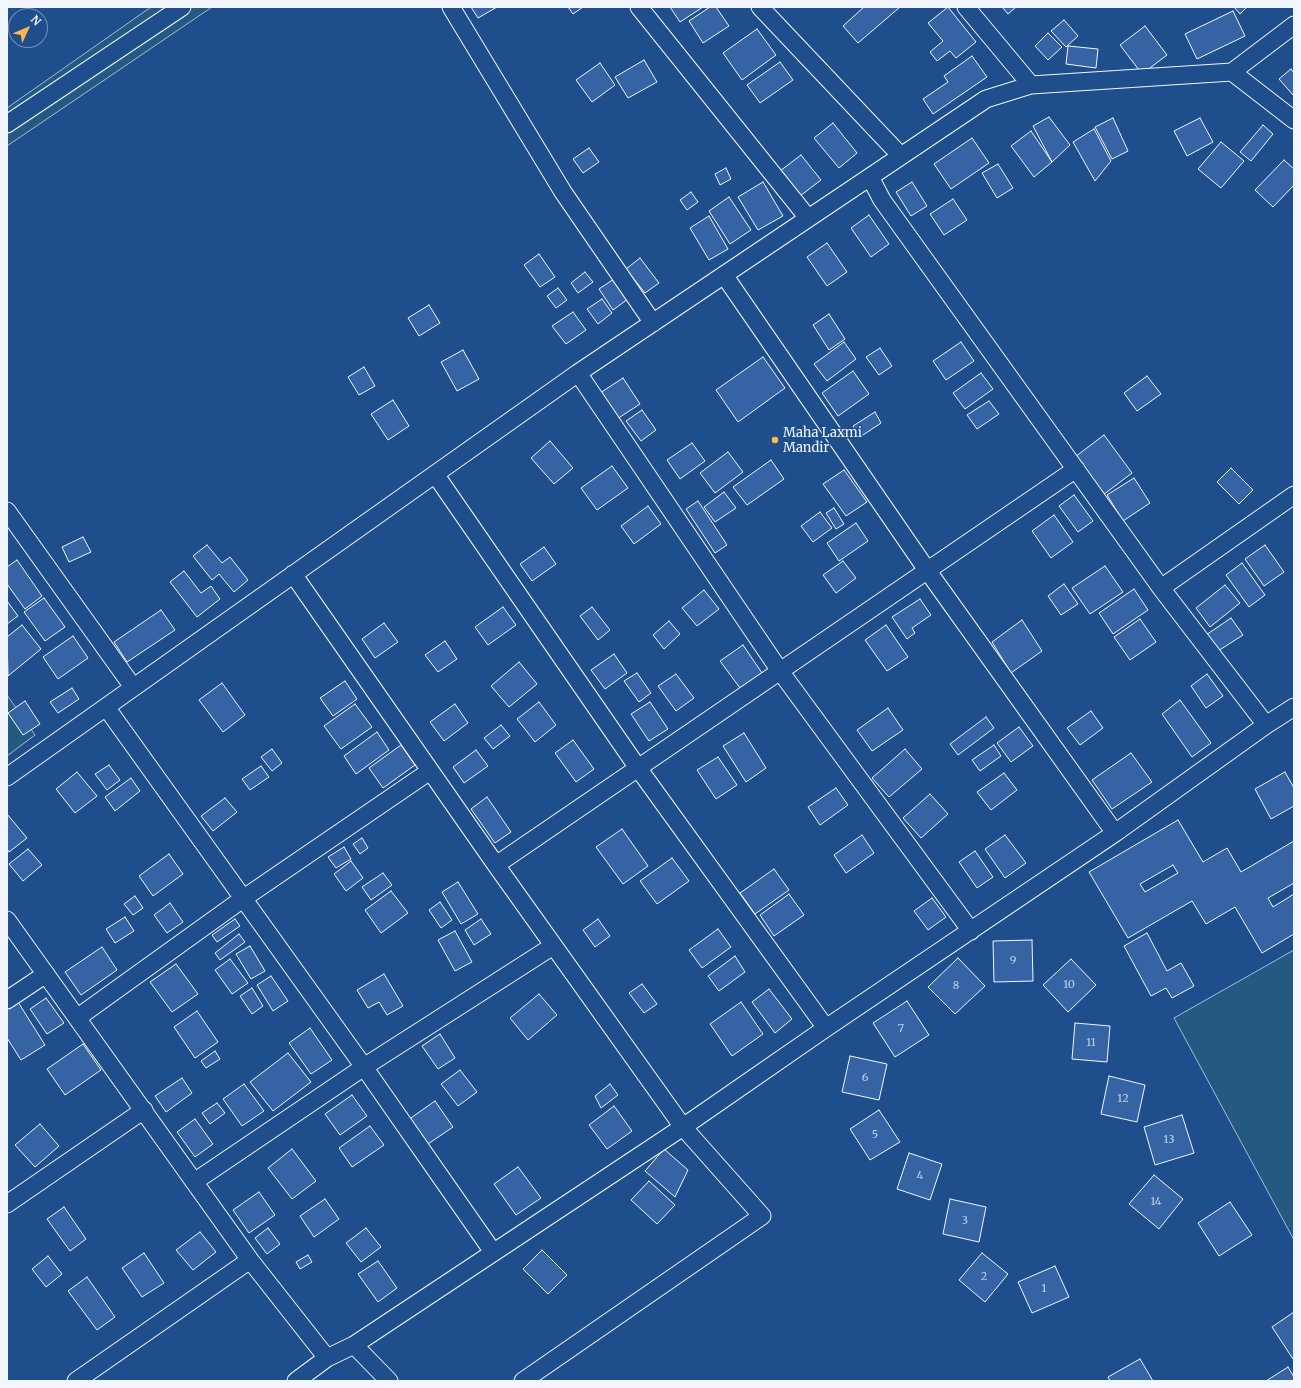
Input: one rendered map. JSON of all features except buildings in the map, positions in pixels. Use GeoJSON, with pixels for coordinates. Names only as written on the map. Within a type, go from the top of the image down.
{"type":"FeatureCollection","features":[{"type":"Feature","properties":{"kind":"street"},"geometry":{"type":"LineString","coordinates":[[451,7],[563,192],[653,323]]}},
{"type":"Feature","properties":{"kind":"street"},"geometry":{"type":"LineString","coordinates":[[640,7],[808,218]]}},
{"type":"Feature","properties":{"kind":"street"},"geometry":{"type":"LineString","coordinates":[[760,7],[901,156]]}},
{"type":"Feature","properties":{"kind":"street"},"geometry":{"type":"LineString","coordinates":[[966,7],[1031,85]]}},
{"type":"Feature","properties":{"kind":"street"},"geometry":{"type":"LineString","coordinates":[[7,124],[179,8]]}},
{"type":"Feature","properties":{"kind":"street"},"geometry":{"type":"LineString","coordinates":[[7,776],[578,373],[986,99],[1031,85],[1232,72],[1294,26]]}},
{"type":"Feature","properties":{"kind":"street"},"geometry":{"type":"LineString","coordinates":[[1232,72],[1294,120]]}},
{"type":"Feature","properties":{"kind":"street"},"geometry":{"type":"LineString","coordinates":[[870,177],[882,200],[1161,588],[1266,726]]}},
{"type":"Feature","properties":{"kind":"street"},"geometry":{"type":"LineString","coordinates":[[724,275],[927,570],[1115,832]]}},
{"type":"Feature","properties":{"kind":"street"},"geometry":{"type":"LineString","coordinates":[[578,373],[780,671],[971,931]]}},
{"type":"Feature","properties":{"kind":"street"},"geometry":{"type":"LineString","coordinates":[[496,865],[1076,469]]}},
{"type":"Feature","properties":{"kind":"street"},"geometry":{"type":"LineString","coordinates":[[435,474],[638,768],[826,1028]]}},
{"type":"Feature","properties":{"kind":"street"},"geometry":{"type":"LineString","coordinates":[[1161,588],[1294,495]]}},
{"type":"Feature","properties":{"kind":"street"},"geometry":{"type":"LineString","coordinates":[[7,511],[133,688]]}},
{"type":"Feature","properties":{"kind":"street"},"geometry":{"type":"LineString","coordinates":[[293,574],[553,946],[683,1127],[762,1216],[523,1381]]}},
{"type":"Feature","properties":{"kind":"street"},"geometry":{"type":"LineString","coordinates":[[106,707],[244,898],[492,1252]]}},
{"type":"Feature","properties":{"kind":"street"},"geometry":{"type":"LineString","coordinates":[[296,1381],[327,1358],[354,1345],[492,1252],[683,1127],[826,1028],[971,931],[1294,707]]}},
{"type":"Feature","properties":{"kind":"street"},"geometry":{"type":"LineString","coordinates":[[77,1018],[244,898],[430,771]]}},
{"type":"Feature","properties":{"kind":"street"},"geometry":{"type":"LineString","coordinates":[[7,920],[250,1260],[327,1358]]}},
{"type":"Feature","properties":{"kind":"street"},"geometry":{"type":"LineString","coordinates":[[194,1182],[364,1068],[553,946]]}},
{"type":"Feature","properties":{"kind":"street"},"geometry":{"type":"LineString","coordinates":[[7,1000],[46,974]]}},
{"type":"Feature","properties":{"kind":"street"},"geometry":{"type":"LineString","coordinates":[[7,1204],[144,1110]]}},
{"type":"Feature","properties":{"kind":"street"},"geometry":{"type":"LineString","coordinates":[[76,1381],[250,1260]]}},
{"type":"Feature","properties":{"kind":"street"},"geometry":{"type":"LineString","coordinates":[[354,1345],[389,1381]]}},
{"type":"Feature","properties":{"kind":"shaded area"},"geometry":{"type":"Polygon","coordinates":[[[151,7],[212,7],[7,146],[7,108],[151,7]]]}},
{"type":"Feature","properties":{"kind":"shaded area"},"geometry":{"type":"Polygon","coordinates":[[[7,695],[35,735],[7,756],[7,695]]]}},
{"type":"Feature","properties":{"kind":"shaded area"},"geometry":{"type":"Polygon","coordinates":[[[1294,950],[1294,1240],[1174,1018],[1294,950]]]}},
{"type":"Feature","properties":{"kind":"place","name":"Maha Laxmi Mandir"},"geometry":{"type":"Point","coordinates":[775,440]}}]}
